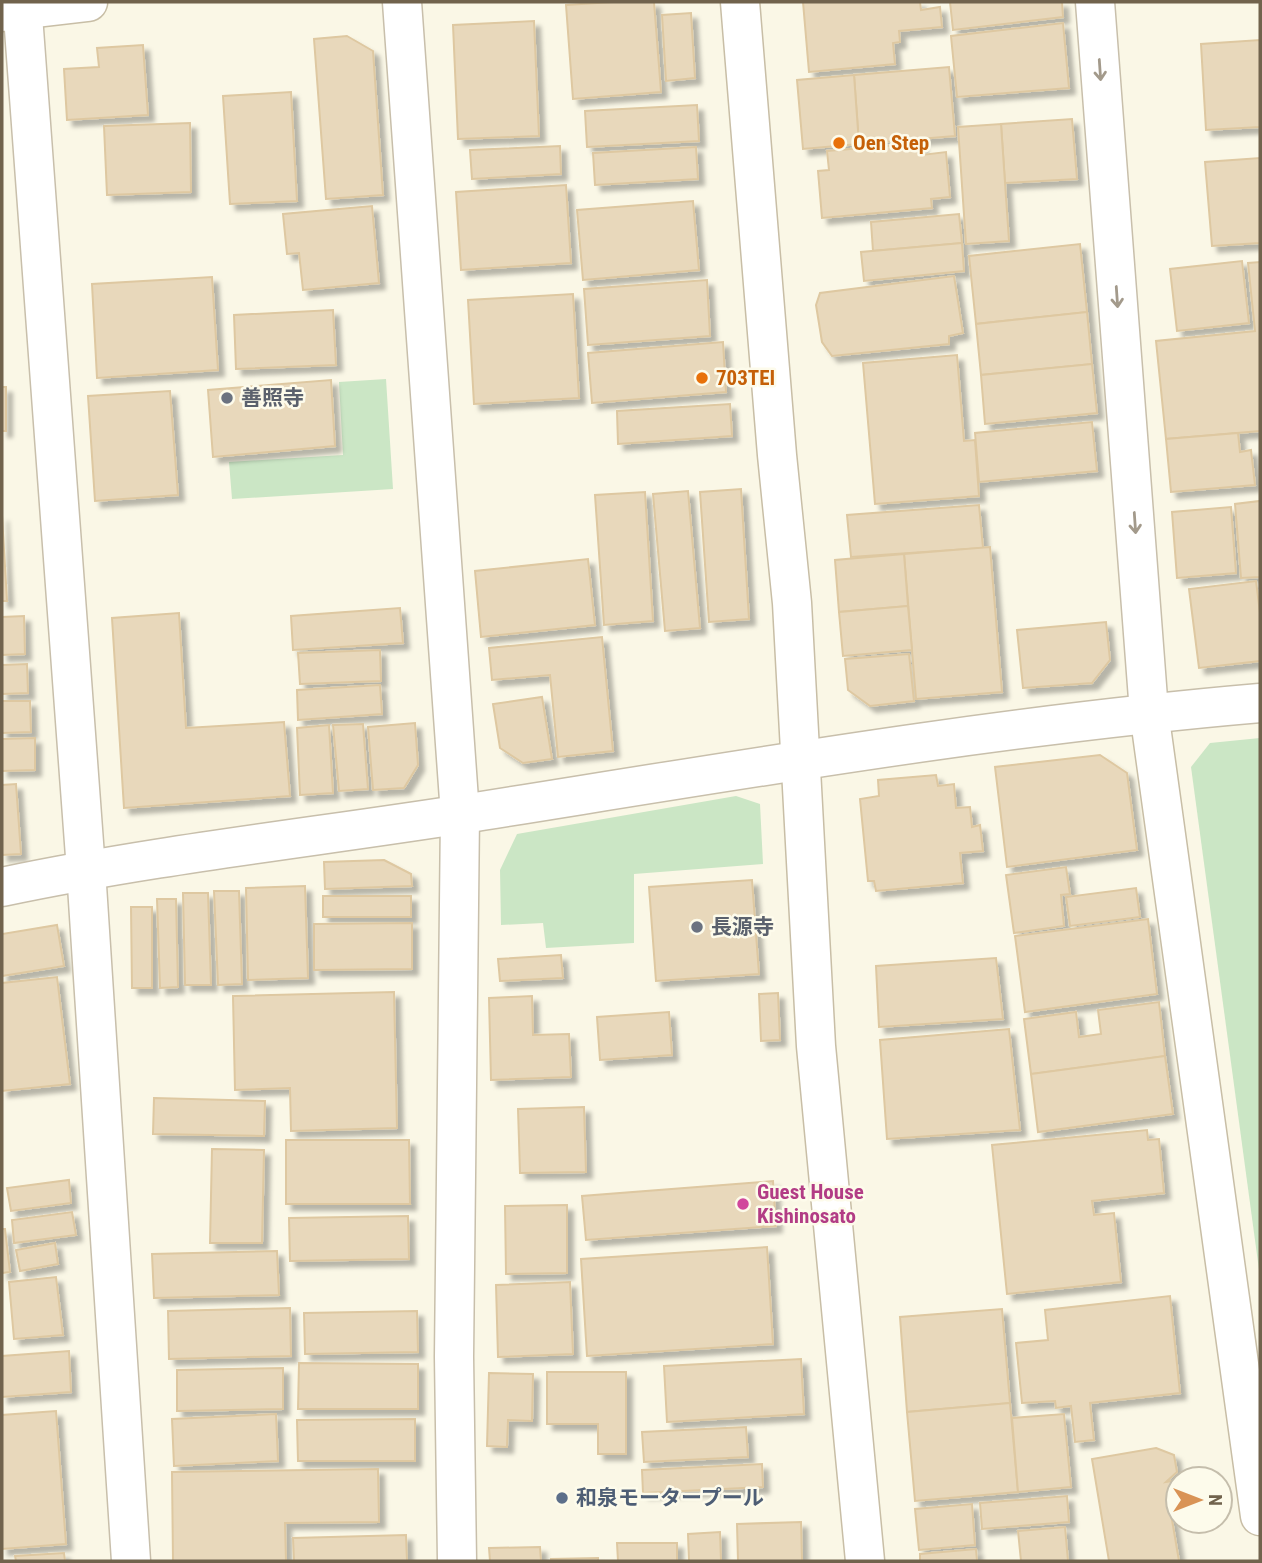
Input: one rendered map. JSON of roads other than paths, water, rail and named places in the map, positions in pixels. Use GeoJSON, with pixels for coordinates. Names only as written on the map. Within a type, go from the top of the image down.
{"type":"FeatureCollection","features":[{"type":"Feature","properties":{"kind":"street"},"geometry":{"type":"LineString","coordinates":[[88,2],[16,7],[86,870],[131,1561]]}},
{"type":"Feature","properties":{"kind":"street"},"geometry":{"type":"LineString","coordinates":[[402,2],[460,814],[454,1343],[457,1561]]}},
{"type":"Feature","properties":{"kind":"street"},"geometry":{"type":"LineString","coordinates":[[740,2],[777,455],[792,603],[816,1046],[865,1561]]}},
{"type":"Feature","properties":{"kind":"street"},"geometry":{"type":"LineString","coordinates":[[1095,2],[1149,712],[1260,1516]]}},
{"type":"Feature","properties":{"kind":"street"},"geometry":{"type":"LineString","coordinates":[[2,887],[86,870],[801,759],[1149,712],[1260,703]]}},
{"type":"Feature","properties":{"kind":"place","name":"Oen Step"},"geometry":{"type":"Point","coordinates":[839,143]}},
{"type":"Feature","properties":{"kind":"place","name":"703TEI"},"geometry":{"type":"Point","coordinates":[702,378]}},
{"type":"Feature","properties":{"kind":"place","name":"善照寺"},"geometry":{"type":"Point","coordinates":[227,398]}},
{"type":"Feature","properties":{"kind":"place","name":"長源寺"},"geometry":{"type":"Point","coordinates":[697,927]}},
{"type":"Feature","properties":{"kind":"place","name":"Guest House Kishinosato"},"geometry":{"type":"Point","coordinates":[743,1204]}},
{"type":"Feature","properties":{"kind":"place","name":"和泉モータープール"},"geometry":{"type":"Point","coordinates":[562,1498]}}]}
